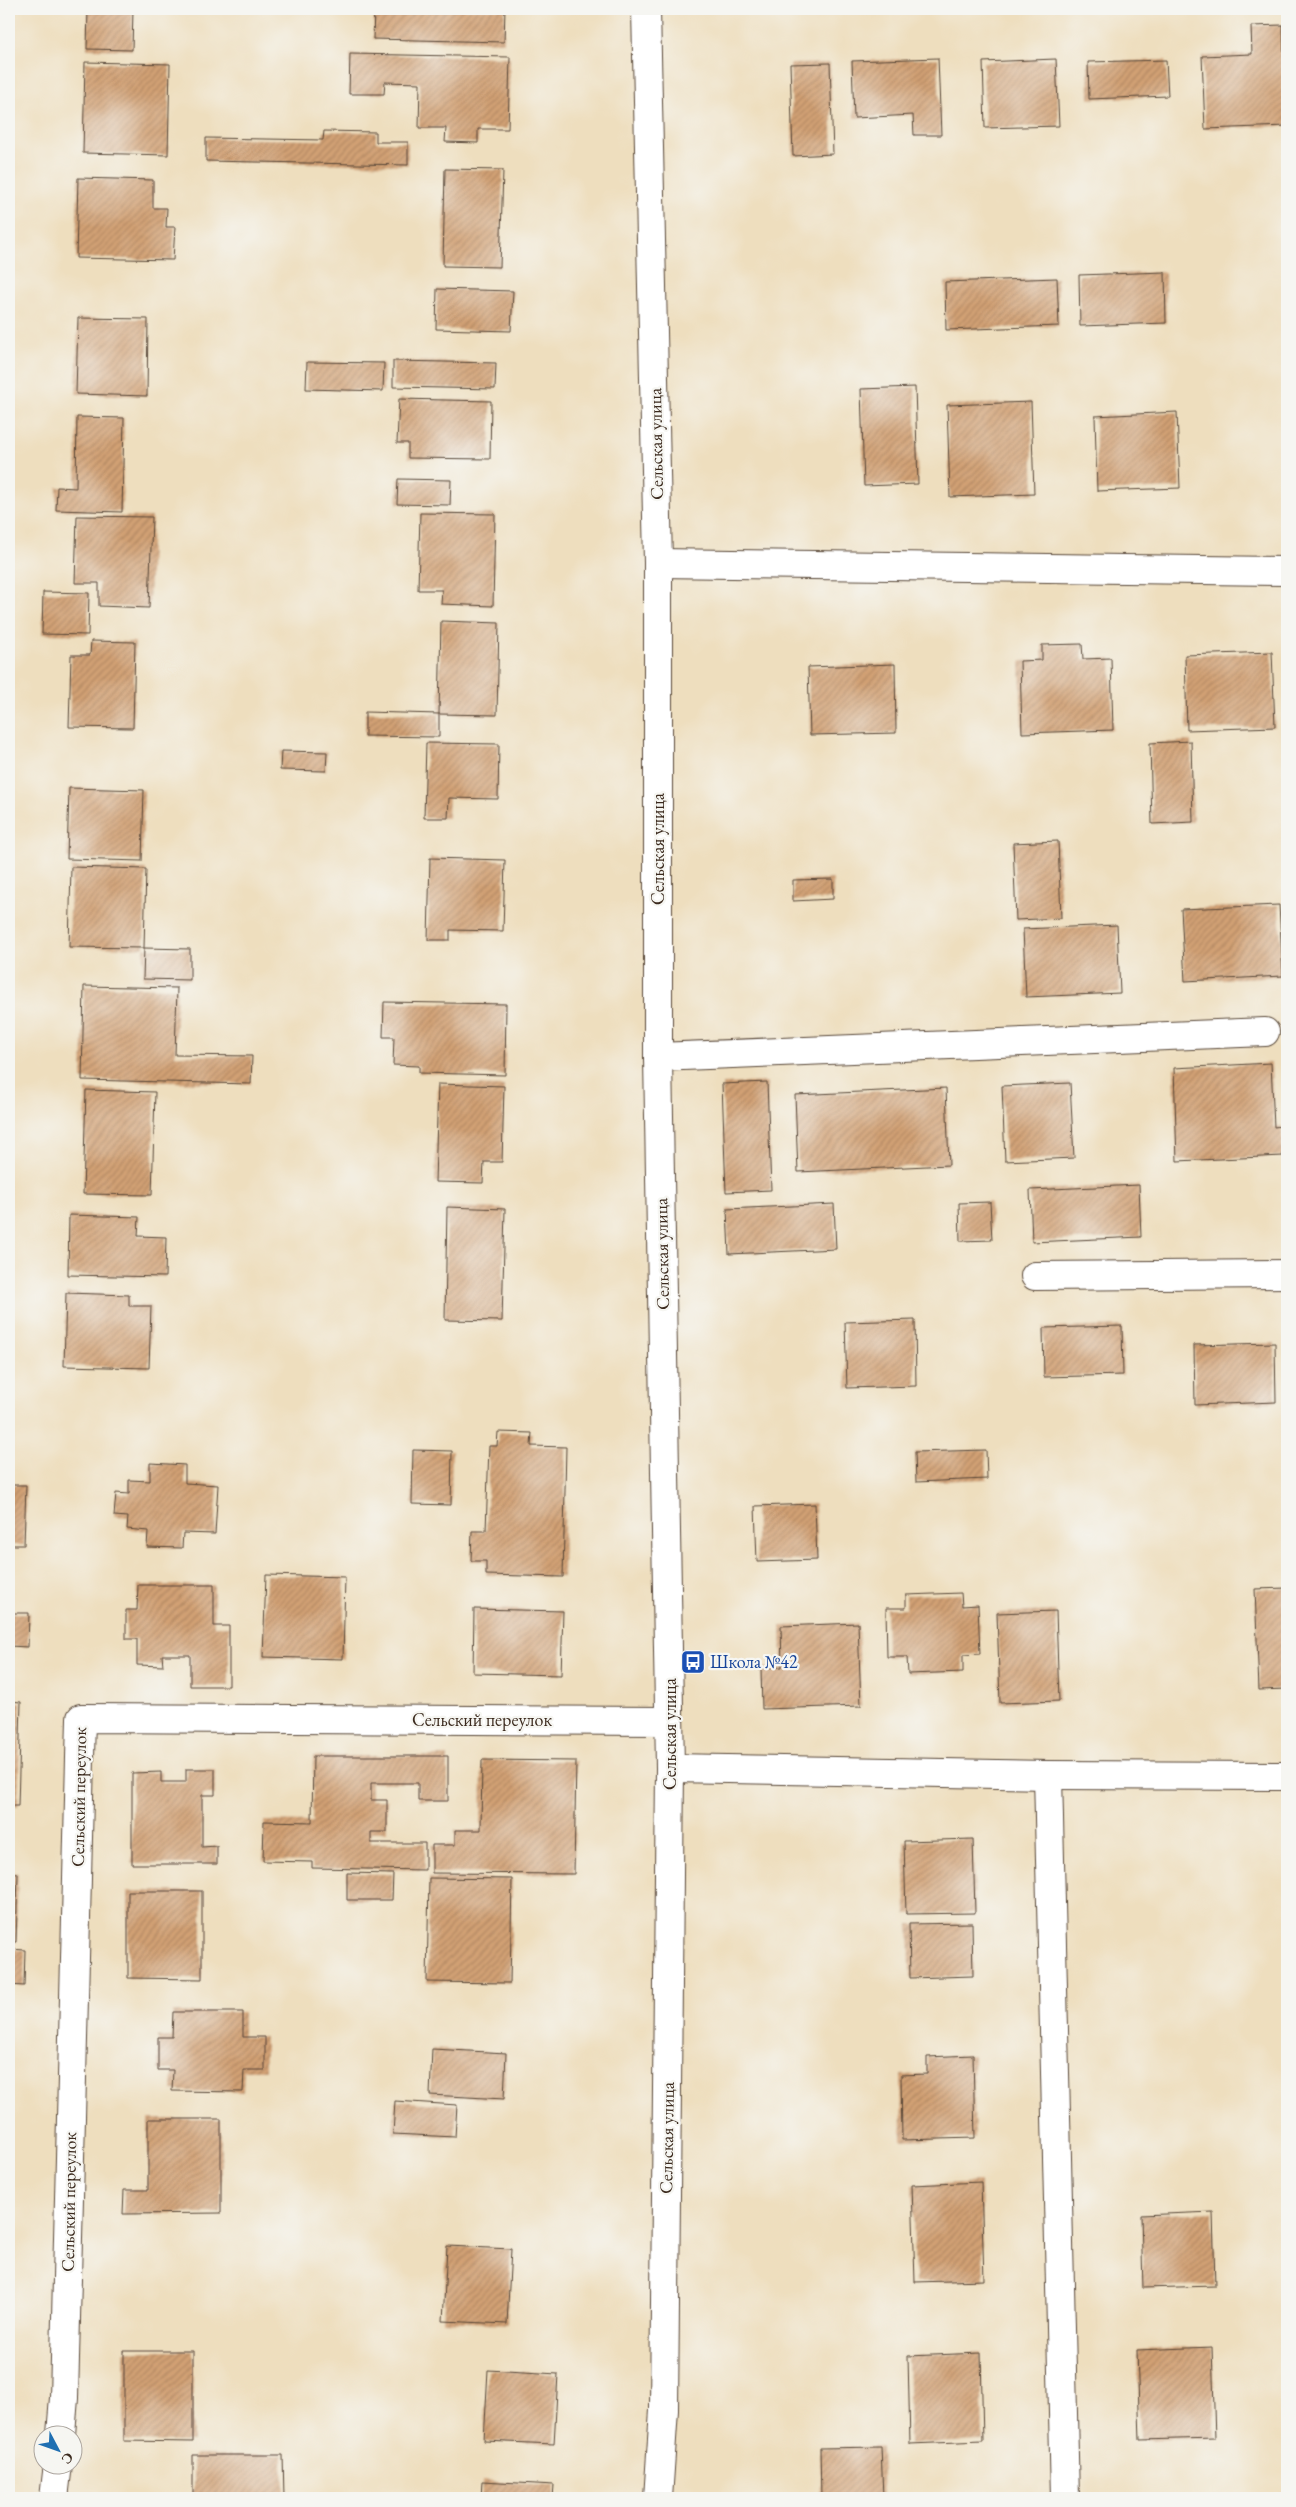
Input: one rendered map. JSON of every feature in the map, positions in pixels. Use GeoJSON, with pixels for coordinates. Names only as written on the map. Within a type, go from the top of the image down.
{"type":"FeatureCollection","features":[{"type":"Feature","properties":{"kind":"street","name":"Сельская улица"},"geometry":{"type":"LineString","coordinates":[[646,9],[658,563],[658,1057],[670,1721],[664,2410],[658,2498]]}},
{"type":"Feature","properties":{"kind":"street"},"geometry":{"type":"LineString","coordinates":[[658,563],[1287,570]]}},
{"type":"Feature","properties":{"kind":"street"},"geometry":{"type":"LineString","coordinates":[[658,1057],[1265,1032]]}},
{"type":"Feature","properties":{"kind":"street"},"geometry":{"type":"LineString","coordinates":[[1035,1276],[1287,1274]]}},
{"type":"Feature","properties":{"kind":"street","name":"Сельский переулок"},"geometry":{"type":"LineString","coordinates":[[62,2424],[81,1718],[670,1721]]}},
{"type":"Feature","properties":{"kind":"street"},"geometry":{"type":"LineString","coordinates":[[670,1768],[1048,1775],[1287,1776]]}},
{"type":"Feature","properties":{"kind":"street"},"geometry":{"type":"LineString","coordinates":[[1048,1775],[1065,2498]]}},
{"type":"Feature","properties":{"kind":"street"},"geometry":{"type":"LineString","coordinates":[[54,2498],[57,2474]]}},
{"type":"Feature","properties":{"kind":"building"},"geometry":{"type":"Polygon","coordinates":[[[88,9],[133,9],[132,50],[87,49],[88,9]]]}},
{"type":"Feature","properties":{"kind":"building"},"geometry":{"type":"Polygon","coordinates":[[[374,9],[505,9],[504,42],[373,39],[374,9]]]}},
{"type":"Feature","properties":{"kind":"building"},"geometry":{"type":"Polygon","coordinates":[[[1283,25],[1284,69],[1287,69],[1287,126],[1205,129],[1202,56],[1252,54],[1251,26],[1283,25]]]}},
{"type":"Feature","properties":{"kind":"building"},"geometry":{"type":"Polygon","coordinates":[[[350,54],[510,57],[508,129],[478,129],[478,143],[445,142],[446,128],[419,128],[420,83],[385,82],[384,94],[349,94],[350,54]]]}},
{"type":"Feature","properties":{"kind":"building"},"geometry":{"type":"Polygon","coordinates":[[[938,58],[941,135],[914,135],[913,115],[854,118],[852,61],[938,58]]]}},
{"type":"Feature","properties":{"kind":"building"},"geometry":{"type":"Polygon","coordinates":[[[1056,59],[1059,126],[985,128],[983,62],[1056,59]]]}},
{"type":"Feature","properties":{"kind":"building"},"geometry":{"type":"Polygon","coordinates":[[[1166,60],[1168,96],[1089,99],[1088,62],[1166,60]]]}},
{"type":"Feature","properties":{"kind":"building"},"geometry":{"type":"Polygon","coordinates":[[[85,62],[170,64],[168,155],[83,153],[85,62]]]}},
{"type":"Feature","properties":{"kind":"building"},"geometry":{"type":"Polygon","coordinates":[[[830,63],[833,154],[793,156],[790,64],[830,63]]]}},
{"type":"Feature","properties":{"kind":"building"},"geometry":{"type":"Polygon","coordinates":[[[324,131],[376,132],[376,142],[408,142],[408,165],[206,161],[206,138],[323,140],[324,131]]]}},
{"type":"Feature","properties":{"kind":"building"},"geometry":{"type":"Polygon","coordinates":[[[445,169],[503,170],[500,267],[443,266],[445,169]]]}},
{"type":"Feature","properties":{"kind":"building"},"geometry":{"type":"Polygon","coordinates":[[[78,178],[153,180],[153,208],[167,208],[166,227],[175,227],[173,260],[76,258],[78,178]]]}},
{"type":"Feature","properties":{"kind":"building"},"geometry":{"type":"Polygon","coordinates":[[[1165,272],[1166,323],[1080,326],[1079,275],[1165,272]]]}},
{"type":"Feature","properties":{"kind":"building"},"geometry":{"type":"Polygon","coordinates":[[[1057,278],[1059,326],[946,330],[945,282],[1057,278]]]}},
{"type":"Feature","properties":{"kind":"building"},"geometry":{"type":"Polygon","coordinates":[[[437,289],[513,291],[511,331],[436,329],[437,289]]]}},
{"type":"Feature","properties":{"kind":"building"},"geometry":{"type":"Polygon","coordinates":[[[78,318],[148,319],[147,396],[76,394],[78,318]]]}},
{"type":"Feature","properties":{"kind":"building"},"geometry":{"type":"Polygon","coordinates":[[[393,361],[496,363],[495,389],[393,387],[393,361]]]}},
{"type":"Feature","properties":{"kind":"building"},"geometry":{"type":"Polygon","coordinates":[[[307,362],[384,363],[383,391],[306,389],[307,362]]]}},
{"type":"Feature","properties":{"kind":"building"},"geometry":{"type":"Polygon","coordinates":[[[915,387],[918,484],[864,486],[861,389],[915,387]]]}},
{"type":"Feature","properties":{"kind":"building"},"geometry":{"type":"Polygon","coordinates":[[[399,399],[491,401],[490,459],[408,458],[408,443],[397,443],[399,399]]]}},
{"type":"Feature","properties":{"kind":"building"},"geometry":{"type":"Polygon","coordinates":[[[1031,402],[1034,494],[950,497],[947,405],[1031,402]]]}},
{"type":"Feature","properties":{"kind":"building"},"geometry":{"type":"Polygon","coordinates":[[[1177,412],[1180,488],[1097,491],[1095,416],[1177,412]]]}},
{"type":"Feature","properties":{"kind":"building"},"geometry":{"type":"Polygon","coordinates":[[[77,417],[124,418],[122,512],[56,510],[57,487],[76,488],[77,417]]]}},
{"type":"Feature","properties":{"kind":"building"},"geometry":{"type":"Polygon","coordinates":[[[398,479],[451,480],[450,505],[397,504],[398,479]]]}},
{"type":"Feature","properties":{"kind":"building"},"geometry":{"type":"Polygon","coordinates":[[[420,513],[495,514],[493,606],[441,604],[442,590],[418,590],[420,513]]]}},
{"type":"Feature","properties":{"kind":"building"},"geometry":{"type":"Polygon","coordinates":[[[77,516],[152,517],[149,608],[99,606],[99,583],[75,583],[77,516]]]}},
{"type":"Feature","properties":{"kind":"building"},"geometry":{"type":"Polygon","coordinates":[[[43,592],[89,593],[88,635],[42,634],[43,592]]]}},
{"type":"Feature","properties":{"kind":"building"},"geometry":{"type":"Polygon","coordinates":[[[441,621],[499,623],[497,715],[439,714],[441,621]]]}},
{"type":"Feature","properties":{"kind":"building"},"geometry":{"type":"Polygon","coordinates":[[[91,641],[135,642],[133,728],[69,727],[71,655],[90,655],[91,641]]]}},
{"type":"Feature","properties":{"kind":"building"},"geometry":{"type":"Polygon","coordinates":[[[1082,644],[1083,659],[1111,658],[1113,730],[1022,733],[1020,661],[1042,660],[1042,645],[1082,644]]]}},
{"type":"Feature","properties":{"kind":"building"},"geometry":{"type":"Polygon","coordinates":[[[1272,652],[1275,727],[1187,730],[1185,655],[1272,652]]]}},
{"type":"Feature","properties":{"kind":"building"},"geometry":{"type":"Polygon","coordinates":[[[895,664],[896,733],[810,735],[808,667],[895,664]]]}},
{"type":"Feature","properties":{"kind":"building"},"geometry":{"type":"Polygon","coordinates":[[[365,712],[439,714],[439,737],[365,736],[365,712]]]}},
{"type":"Feature","properties":{"kind":"building"},"geometry":{"type":"Polygon","coordinates":[[[1191,741],[1193,822],[1152,824],[1150,743],[1191,741]]]}},
{"type":"Feature","properties":{"kind":"building"},"geometry":{"type":"Polygon","coordinates":[[[426,743],[499,744],[498,799],[449,798],[448,818],[424,818],[426,743]]]}},
{"type":"Feature","properties":{"kind":"building"},"geometry":{"type":"Polygon","coordinates":[[[281,751],[327,752],[326,771],[280,770],[281,751]]]}},
{"type":"Feature","properties":{"kind":"building"},"geometry":{"type":"Polygon","coordinates":[[[69,788],[144,790],[142,861],[67,859],[69,788]]]}},
{"type":"Feature","properties":{"kind":"building"},"geometry":{"type":"Polygon","coordinates":[[[1058,841],[1061,918],[1016,920],[1013,843],[1058,841]]]}},
{"type":"Feature","properties":{"kind":"building"},"geometry":{"type":"Polygon","coordinates":[[[430,858],[505,860],[503,931],[450,930],[450,940],[428,940],[430,858]]]}},
{"type":"Feature","properties":{"kind":"building"},"geometry":{"type":"Polygon","coordinates":[[[71,867],[146,869],[144,948],[69,947],[71,867]]]}},
{"type":"Feature","properties":{"kind":"building"},"geometry":{"type":"Polygon","coordinates":[[[833,879],[833,899],[793,901],[793,880],[833,879]]]}},
{"type":"Feature","properties":{"kind":"building"},"geometry":{"type":"Polygon","coordinates":[[[1279,905],[1283,976],[1185,981],[1181,909],[1279,905]]]}},
{"type":"Feature","properties":{"kind":"building"},"geometry":{"type":"Polygon","coordinates":[[[1117,925],[1120,993],[1026,997],[1023,929],[1117,925]]]}},
{"type":"Feature","properties":{"kind":"building"},"geometry":{"type":"Polygon","coordinates":[[[144,948],[190,949],[190,980],[143,979],[144,948]]]}},
{"type":"Feature","properties":{"kind":"building"},"geometry":{"type":"Polygon","coordinates":[[[84,986],[177,988],[175,1055],[252,1056],[251,1084],[82,1080],[84,986]]]}},
{"type":"Feature","properties":{"kind":"building"},"geometry":{"type":"Polygon","coordinates":[[[384,1002],[506,1004],[505,1075],[419,1073],[419,1066],[393,1065],[394,1037],[383,1037],[384,1002]]]}},
{"type":"Feature","properties":{"kind":"building"},"geometry":{"type":"Polygon","coordinates":[[[1271,1063],[1274,1127],[1282,1126],[1283,1156],[1177,1161],[1174,1068],[1271,1063]]]}},
{"type":"Feature","properties":{"kind":"building"},"geometry":{"type":"Polygon","coordinates":[[[767,1082],[771,1190],[726,1192],[722,1084],[767,1082]]]}},
{"type":"Feature","properties":{"kind":"building"},"geometry":{"type":"Polygon","coordinates":[[[1070,1083],[1074,1158],[1005,1161],[1002,1086],[1070,1083]]]}},
{"type":"Feature","properties":{"kind":"building"},"geometry":{"type":"Polygon","coordinates":[[[438,1084],[504,1086],[502,1162],[484,1162],[483,1183],[435,1182],[438,1084]]]}},
{"type":"Feature","properties":{"kind":"building"},"geometry":{"type":"Polygon","coordinates":[[[946,1088],[949,1165],[798,1172],[795,1095],[946,1088]]]}},
{"type":"Feature","properties":{"kind":"building"},"geometry":{"type":"Polygon","coordinates":[[[86,1090],[155,1092],[152,1195],[83,1194],[86,1090]]]}},
{"type":"Feature","properties":{"kind":"building"},"geometry":{"type":"Polygon","coordinates":[[[1139,1185],[1141,1237],[1032,1242],[1030,1190],[1139,1185]]]}},
{"type":"Feature","properties":{"kind":"building"},"geometry":{"type":"Polygon","coordinates":[[[990,1202],[992,1240],[960,1241],[959,1203],[990,1202]]]}},
{"type":"Feature","properties":{"kind":"building"},"geometry":{"type":"Polygon","coordinates":[[[834,1204],[836,1249],[729,1254],[727,1209],[834,1204]]]}},
{"type":"Feature","properties":{"kind":"building"},"geometry":{"type":"Polygon","coordinates":[[[447,1207],[505,1209],[502,1321],[445,1320],[447,1207]]]}},
{"type":"Feature","properties":{"kind":"building"},"geometry":{"type":"Polygon","coordinates":[[[69,1215],[139,1217],[138,1236],[166,1237],[165,1277],[68,1275],[69,1215]]]}},
{"type":"Feature","properties":{"kind":"building"},"geometry":{"type":"Polygon","coordinates":[[[66,1293],[129,1295],[129,1306],[151,1306],[149,1368],[64,1366],[66,1293]]]}},
{"type":"Feature","properties":{"kind":"building"},"geometry":{"type":"Polygon","coordinates":[[[915,1320],[916,1386],[847,1388],[845,1322],[915,1320]]]}},
{"type":"Feature","properties":{"kind":"building"},"geometry":{"type":"Polygon","coordinates":[[[1122,1326],[1123,1375],[1044,1377],[1043,1328],[1122,1326]]]}},
{"type":"Feature","properties":{"kind":"building"},"geometry":{"type":"Polygon","coordinates":[[[1275,1343],[1276,1402],[1195,1405],[1194,1345],[1275,1343]]]}},
{"type":"Feature","properties":{"kind":"building"},"geometry":{"type":"Polygon","coordinates":[[[498,1432],[532,1433],[531,1446],[566,1447],[563,1577],[486,1575],[486,1561],[471,1561],[472,1531],[486,1531],[489,1446],[497,1446],[498,1432]]]}},
{"type":"Feature","properties":{"kind":"building"},"geometry":{"type":"Polygon","coordinates":[[[413,1450],[452,1451],[451,1505],[412,1504],[413,1450]]]}},
{"type":"Feature","properties":{"kind":"building"},"geometry":{"type":"Polygon","coordinates":[[[986,1450],[987,1479],[916,1482],[915,1452],[986,1450]]]}},
{"type":"Feature","properties":{"kind":"building"},"geometry":{"type":"Polygon","coordinates":[[[150,1463],[185,1465],[185,1483],[218,1485],[215,1534],[183,1533],[182,1548],[147,1547],[148,1531],[127,1529],[128,1517],[114,1516],[116,1493],[129,1494],[129,1480],[150,1481],[150,1463]]]}},
{"type":"Feature","properties":{"kind":"building"},"geometry":{"type":"Polygon","coordinates":[[[9,1485],[26,1485],[24,1545],[9,1545],[9,1485]]]}},
{"type":"Feature","properties":{"kind":"building"},"geometry":{"type":"Polygon","coordinates":[[[815,1504],[817,1560],[757,1562],[755,1506],[815,1504]]]}},
{"type":"Feature","properties":{"kind":"building"},"geometry":{"type":"Polygon","coordinates":[[[266,1575],[345,1577],[343,1659],[263,1657],[266,1575]]]}},
{"type":"Feature","properties":{"kind":"building"},"geometry":{"type":"Polygon","coordinates":[[[138,1585],[214,1585],[214,1626],[229,1626],[229,1686],[190,1686],[190,1655],[162,1655],[163,1666],[137,1665],[137,1639],[126,1639],[126,1610],[137,1610],[138,1585]]]}},
{"type":"Feature","properties":{"kind":"building"},"geometry":{"type":"Polygon","coordinates":[[[1287,1588],[1287,1689],[1259,1690],[1255,1589],[1287,1588]]]}},
{"type":"Feature","properties":{"kind":"building"},"geometry":{"type":"Polygon","coordinates":[[[961,1593],[962,1606],[978,1605],[980,1654],[963,1655],[963,1672],[908,1674],[907,1657],[887,1657],[886,1608],[906,1608],[906,1595],[961,1593]]]}},
{"type":"Feature","properties":{"kind":"building"},"geometry":{"type":"Polygon","coordinates":[[[474,1609],[563,1611],[561,1675],[473,1673],[474,1609]]]}},
{"type":"Feature","properties":{"kind":"building"},"geometry":{"type":"Polygon","coordinates":[[[1056,1611],[1059,1701],[1000,1703],[997,1613],[1056,1611]]]}},
{"type":"Feature","properties":{"kind":"building"},"geometry":{"type":"Polygon","coordinates":[[[9,1613],[29,1613],[28,1647],[9,1646],[9,1613]]]}},
{"type":"Feature","properties":{"kind":"building"},"geometry":{"type":"Polygon","coordinates":[[[858,1623],[861,1706],[762,1709],[761,1668],[782,1667],[781,1626],[858,1623]]]}},
{"type":"Feature","properties":{"kind":"building"},"geometry":{"type":"Polygon","coordinates":[[[9,1701],[21,1702],[18,1806],[9,1806],[9,1701]]]}},
{"type":"Feature","properties":{"kind":"building"},"geometry":{"type":"Polygon","coordinates":[[[313,1756],[448,1756],[448,1801],[418,1801],[418,1783],[371,1783],[371,1800],[387,1800],[387,1832],[371,1832],[371,1843],[425,1843],[425,1870],[312,1868],[312,1862],[263,1861],[264,1821],[312,1822],[313,1756]]]}},
{"type":"Feature","properties":{"kind":"building"},"geometry":{"type":"Polygon","coordinates":[[[482,1760],[576,1761],[574,1874],[432,1873],[432,1845],[455,1845],[455,1830],[481,1830],[482,1760]]]}},
{"type":"Feature","properties":{"kind":"building"},"geometry":{"type":"Polygon","coordinates":[[[186,1769],[215,1769],[215,1795],[202,1795],[202,1847],[217,1846],[217,1864],[132,1864],[132,1773],[161,1772],[161,1782],[186,1782],[186,1769]]]}},
{"type":"Feature","properties":{"kind":"building"},"geometry":{"type":"Polygon","coordinates":[[[973,1839],[975,1913],[906,1914],[904,1841],[973,1839]]]}},
{"type":"Feature","properties":{"kind":"building"},"geometry":{"type":"Polygon","coordinates":[[[9,1872],[18,1873],[16,1942],[9,1942],[9,1872]]]}},
{"type":"Feature","properties":{"kind":"building"},"geometry":{"type":"Polygon","coordinates":[[[347,1873],[393,1874],[392,1900],[347,1900],[347,1873]]]}},
{"type":"Feature","properties":{"kind":"building"},"geometry":{"type":"Polygon","coordinates":[[[429,1878],[512,1879],[510,1983],[427,1982],[429,1878]]]}},
{"type":"Feature","properties":{"kind":"building"},"geometry":{"type":"Polygon","coordinates":[[[128,1891],[202,1891],[202,1979],[128,1978],[128,1891]]]}},
{"type":"Feature","properties":{"kind":"building"},"geometry":{"type":"Polygon","coordinates":[[[972,1923],[973,1976],[910,1978],[909,1924],[972,1923]]]}},
{"type":"Feature","properties":{"kind":"building"},"geometry":{"type":"Polygon","coordinates":[[[9,1949],[25,1950],[24,1986],[9,1985],[9,1949]]]}},
{"type":"Feature","properties":{"kind":"building"},"geometry":{"type":"Polygon","coordinates":[[[173,2012],[243,2012],[243,2037],[265,2037],[265,2070],[244,2070],[243,2092],[172,2091],[173,2070],[158,2070],[158,2037],[172,2037],[173,2012]]]}},
{"type":"Feature","properties":{"kind":"building"},"geometry":{"type":"Polygon","coordinates":[[[432,2049],[506,2053],[504,2099],[430,2095],[432,2049]]]}},
{"type":"Feature","properties":{"kind":"building"},"geometry":{"type":"Polygon","coordinates":[[[973,2055],[975,2138],[902,2140],[901,2075],[927,2074],[927,2057],[973,2055]]]}},
{"type":"Feature","properties":{"kind":"building"},"geometry":{"type":"Polygon","coordinates":[[[395,2101],[457,2105],[455,2137],[393,2134],[395,2101]]]}},
{"type":"Feature","properties":{"kind":"building"},"geometry":{"type":"Polygon","coordinates":[[[148,2119],[221,2119],[221,2213],[123,2214],[124,2190],[148,2190],[148,2119]]]}},
{"type":"Feature","properties":{"kind":"building"},"geometry":{"type":"Polygon","coordinates":[[[981,2182],[984,2280],[915,2282],[912,2185],[981,2182]]]}},
{"type":"Feature","properties":{"kind":"building"},"geometry":{"type":"Polygon","coordinates":[[[1213,2212],[1215,2286],[1143,2288],[1141,2215],[1213,2212]]]}},
{"type":"Feature","properties":{"kind":"building"},"geometry":{"type":"Polygon","coordinates":[[[447,2246],[511,2249],[507,2324],[443,2321],[447,2246]]]}},
{"type":"Feature","properties":{"kind":"building"},"geometry":{"type":"Polygon","coordinates":[[[1212,2347],[1215,2438],[1140,2440],[1137,2350],[1212,2347]]]}},
{"type":"Feature","properties":{"kind":"building"},"geometry":{"type":"Polygon","coordinates":[[[124,2351],[193,2351],[193,2442],[124,2441],[124,2351]]]}},
{"type":"Feature","properties":{"kind":"building"},"geometry":{"type":"Polygon","coordinates":[[[981,2353],[983,2441],[910,2444],[908,2356],[981,2353]]]}},
{"type":"Feature","properties":{"kind":"building"},"geometry":{"type":"Polygon","coordinates":[[[488,2370],[558,2374],[554,2444],[484,2441],[488,2370]]]}},
{"type":"Feature","properties":{"kind":"building"},"geometry":{"type":"Polygon","coordinates":[[[881,2447],[883,2498],[821,2498],[820,2448],[881,2447]]]}},
{"type":"Feature","properties":{"kind":"building"},"geometry":{"type":"Polygon","coordinates":[[[193,2455],[283,2455],[284,2498],[193,2498],[193,2455]]]}},
{"type":"Feature","properties":{"kind":"building"},"geometry":{"type":"Polygon","coordinates":[[[482,2481],[554,2485],[553,2498],[481,2498],[482,2481]]]}},
{"type":"Feature","properties":{"kind":"place","name":"Школа №42"},"geometry":{"type":"Point","coordinates":[693,1662]}}]}
